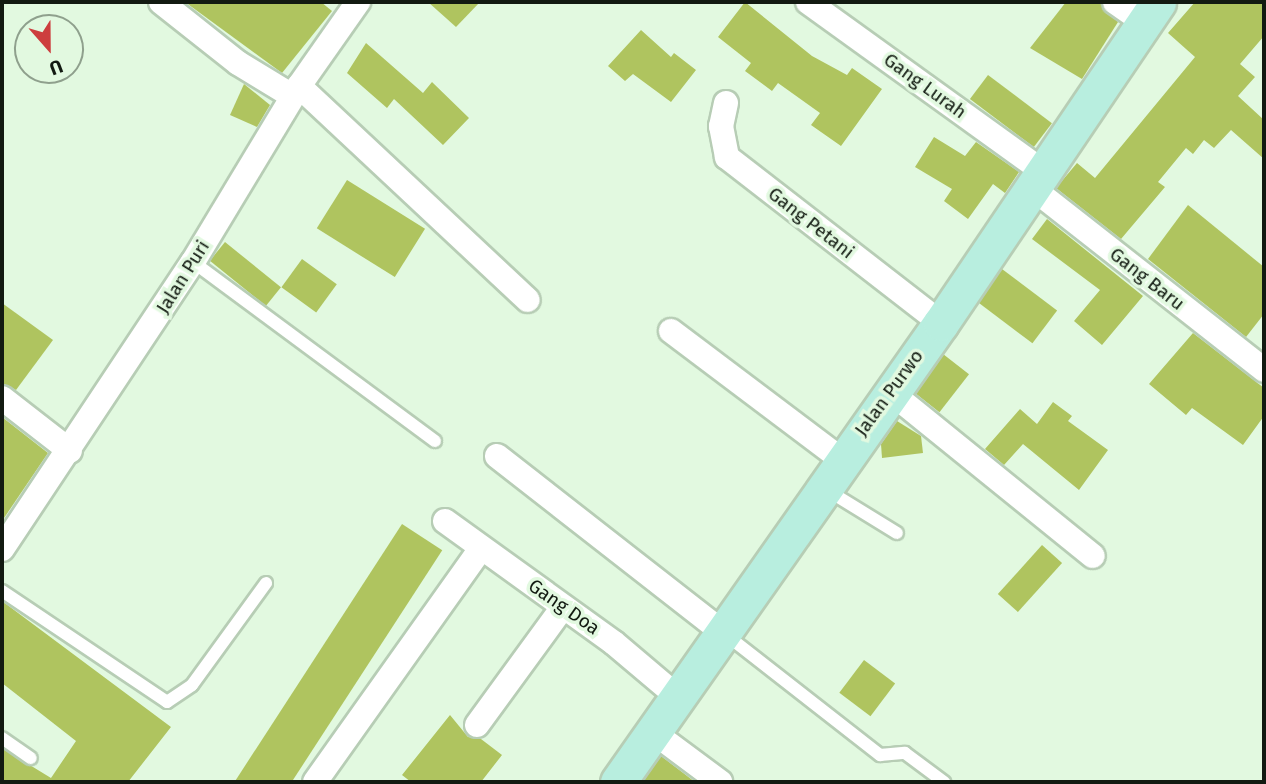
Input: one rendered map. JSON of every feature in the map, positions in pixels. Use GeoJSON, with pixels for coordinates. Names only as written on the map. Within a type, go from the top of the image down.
{"type":"FeatureCollection","features":[{"type":"Feature","properties":{"kind":"street"},"geometry":{"type":"LineString","coordinates":[[161,2],[238,63],[296,91],[528,300]]}},
{"type":"Feature","properties":{"kind":"street","name":"Jalan Puri"},"geometry":{"type":"LineString","coordinates":[[2,549],[70,451],[193,262],[296,91],[358,2]]}},
{"type":"Feature","properties":{"kind":"street","name":"Gang Lurah"},"geometry":{"type":"LineString","coordinates":[[808,2],[1036,179]]}},
{"type":"Feature","properties":{"kind":"street"},"geometry":{"type":"LineString","coordinates":[[1115,2],[1151,12]]}},
{"type":"Feature","properties":{"kind":"street","name":"Jalan Purwo"},"geometry":{"type":"LineString","coordinates":[[618,782],[679,698],[889,391],[941,323],[1151,12]]}},
{"type":"Feature","properties":{"kind":"street","name":"Gang Petani"},"geometry":{"type":"LineString","coordinates":[[726,103],[722,126],[727,157],[941,323]]}},
{"type":"Feature","properties":{"kind":"street","name":"Gang Baru"},"geometry":{"type":"LineString","coordinates":[[1036,179],[1264,370]]}},
{"type":"Feature","properties":{"kind":"street"},"geometry":{"type":"LineString","coordinates":[[671,331],[833,474]]}},
{"type":"Feature","properties":{"kind":"street"},"geometry":{"type":"LineString","coordinates":[[889,391],[1093,556]]}},
{"type":"Feature","properties":{"kind":"street"},"geometry":{"type":"LineString","coordinates":[[2,398],[70,451]]}},
{"type":"Feature","properties":{"kind":"street"},"geometry":{"type":"LineString","coordinates":[[497,456],[722,632]]}},
{"type":"Feature","properties":{"kind":"street","name":"Gang Doa"},"geometry":{"type":"LineString","coordinates":[[445,521],[563,607],[679,698]]}},
{"type":"Feature","properties":{"kind":"street"},"geometry":{"type":"LineString","coordinates":[[315,782],[481,548]]}},
{"type":"Feature","properties":{"kind":"street"},"geometry":{"type":"LineString","coordinates":[[477,725],[563,607]]}},
{"type":"Feature","properties":{"kind":"street"},"geometry":{"type":"LineString","coordinates":[[653,732],[720,782]]}},
{"type":"Feature","properties":{"kind":"lane"},"geometry":{"type":"LineString","coordinates":[[193,262],[435,441]]}},
{"type":"Feature","properties":{"kind":"lane"},"geometry":{"type":"LineString","coordinates":[[833,474],[897,533]]}},
{"type":"Feature","properties":{"kind":"lane"},"geometry":{"type":"LineString","coordinates":[[2,591],[167,702],[192,685],[266,583]]}},
{"type":"Feature","properties":{"kind":"lane"},"geometry":{"type":"LineString","coordinates":[[722,632],[880,755],[905,753],[944,782]]}},
{"type":"Feature","properties":{"kind":"lane"},"geometry":{"type":"LineString","coordinates":[[2,738],[31,758]]}},
{"type":"Feature","properties":{"kind":"building"},"geometry":{"type":"Polygon","coordinates":[[[185,2],[321,2],[332,11],[282,73],[185,2]]]}},
{"type":"Feature","properties":{"kind":"building"},"geometry":{"type":"Polygon","coordinates":[[[428,2],[480,2],[456,27],[428,2]]]}},
{"type":"Feature","properties":{"kind":"building"},"geometry":{"type":"Polygon","coordinates":[[[745,2],[812,56],[847,75],[852,68],[882,89],[841,146],[811,125],[820,113],[778,83],[772,91],[745,71],[751,63],[718,37],[745,2]]]}},
{"type":"Feature","properties":{"kind":"building"},"geometry":{"type":"Polygon","coordinates":[[[1066,2],[1100,2],[1118,22],[1082,79],[1030,48],[1066,2]]]}},
{"type":"Feature","properties":{"kind":"building"},"geometry":{"type":"Polygon","coordinates":[[[1195,2],[1264,2],[1264,36],[1240,64],[1255,77],[1238,96],[1264,120],[1264,159],[1231,130],[1214,148],[1204,140],[1193,154],[1186,148],[1158,182],[1165,187],[1121,239],[1056,188],[1077,163],[1095,178],[1195,57],[1168,33],[1195,2]]]}},
{"type":"Feature","properties":{"kind":"building"},"geometry":{"type":"Polygon","coordinates":[[[641,30],[671,57],[674,53],[696,70],[671,102],[633,74],[625,81],[608,66],[641,30]]]}},
{"type":"Feature","properties":{"kind":"building"},"geometry":{"type":"Polygon","coordinates":[[[366,43],[423,93],[432,82],[469,118],[443,145],[394,99],[387,108],[347,73],[366,43]]]}},
{"type":"Feature","properties":{"kind":"building"},"geometry":{"type":"Polygon","coordinates":[[[988,75],[1052,123],[1034,147],[970,99],[988,75]]]}},
{"type":"Feature","properties":{"kind":"building"},"geometry":{"type":"Polygon","coordinates":[[[244,84],[270,105],[257,127],[230,115],[244,84]]]}},
{"type":"Feature","properties":{"kind":"building"},"geometry":{"type":"Polygon","coordinates":[[[934,137],[965,156],[976,142],[1019,172],[1005,193],[993,184],[968,219],[944,201],[952,189],[915,167],[934,137]]]}},
{"type":"Feature","properties":{"kind":"building"},"geometry":{"type":"Polygon","coordinates":[[[347,180],[425,229],[395,277],[317,228],[347,180]]]}},
{"type":"Feature","properties":{"kind":"building"},"geometry":{"type":"Polygon","coordinates":[[[1188,205],[1264,267],[1264,314],[1246,337],[1148,259],[1188,205]]]}},
{"type":"Feature","properties":{"kind":"building"},"geometry":{"type":"Polygon","coordinates":[[[1047,219],[1143,296],[1102,345],[1074,321],[1100,290],[1032,239],[1047,219]]]}},
{"type":"Feature","properties":{"kind":"building"},"geometry":{"type":"Polygon","coordinates":[[[225,242],[281,287],[266,306],[210,261],[225,242]]]}},
{"type":"Feature","properties":{"kind":"building"},"geometry":{"type":"Polygon","coordinates":[[[302,259],[337,284],[316,313],[281,287],[302,259]]]}},
{"type":"Feature","properties":{"kind":"building"},"geometry":{"type":"Polygon","coordinates":[[[1002,269],[1057,311],[1032,343],[977,302],[1002,269]]]}},
{"type":"Feature","properties":{"kind":"building"},"geometry":{"type":"Polygon","coordinates":[[[2,303],[53,340],[16,390],[2,383],[2,303]]]}},
{"type":"Feature","properties":{"kind":"building"},"geometry":{"type":"Polygon","coordinates":[[[1193,333],[1264,388],[1264,416],[1243,445],[1192,408],[1186,415],[1149,384],[1193,333]]]}},
{"type":"Feature","properties":{"kind":"building"},"geometry":{"type":"Polygon","coordinates":[[[943,354],[969,374],[939,412],[913,392],[943,354]]]}},
{"type":"Feature","properties":{"kind":"building"},"geometry":{"type":"Polygon","coordinates":[[[1053,402],[1072,416],[1068,421],[1108,450],[1079,490],[1023,444],[1004,465],[985,449],[1020,409],[1037,424],[1053,402]]]}},
{"type":"Feature","properties":{"kind":"building"},"geometry":{"type":"Polygon","coordinates":[[[2,417],[48,453],[2,521],[2,417]]]}},
{"type":"Feature","properties":{"kind":"building"},"geometry":{"type":"Polygon","coordinates":[[[897,421],[921,436],[923,453],[882,458],[881,444],[897,421]]]}},
{"type":"Feature","properties":{"kind":"building"},"geometry":{"type":"Polygon","coordinates":[[[402,524],[442,550],[292,782],[235,781],[402,524]]]}},
{"type":"Feature","properties":{"kind":"building"},"geometry":{"type":"Polygon","coordinates":[[[1042,545],[1062,563],[1018,612],[998,594],[1042,545]]]}},
{"type":"Feature","properties":{"kind":"building"},"geometry":{"type":"Polygon","coordinates":[[[2,601],[171,727],[128,782],[2,782],[2,748],[51,778],[76,741],[2,683],[2,601]]]}},
{"type":"Feature","properties":{"kind":"building"},"geometry":{"type":"Polygon","coordinates":[[[864,660],[895,683],[870,716],[839,693],[864,660]]]}},
{"type":"Feature","properties":{"kind":"building"},"geometry":{"type":"Polygon","coordinates":[[[450,715],[468,737],[481,739],[502,755],[481,782],[411,782],[402,775],[450,715]]]}},
{"type":"Feature","properties":{"kind":"building"},"geometry":{"type":"Polygon","coordinates":[[[661,756],[695,782],[642,782],[661,756]]]}}]}
